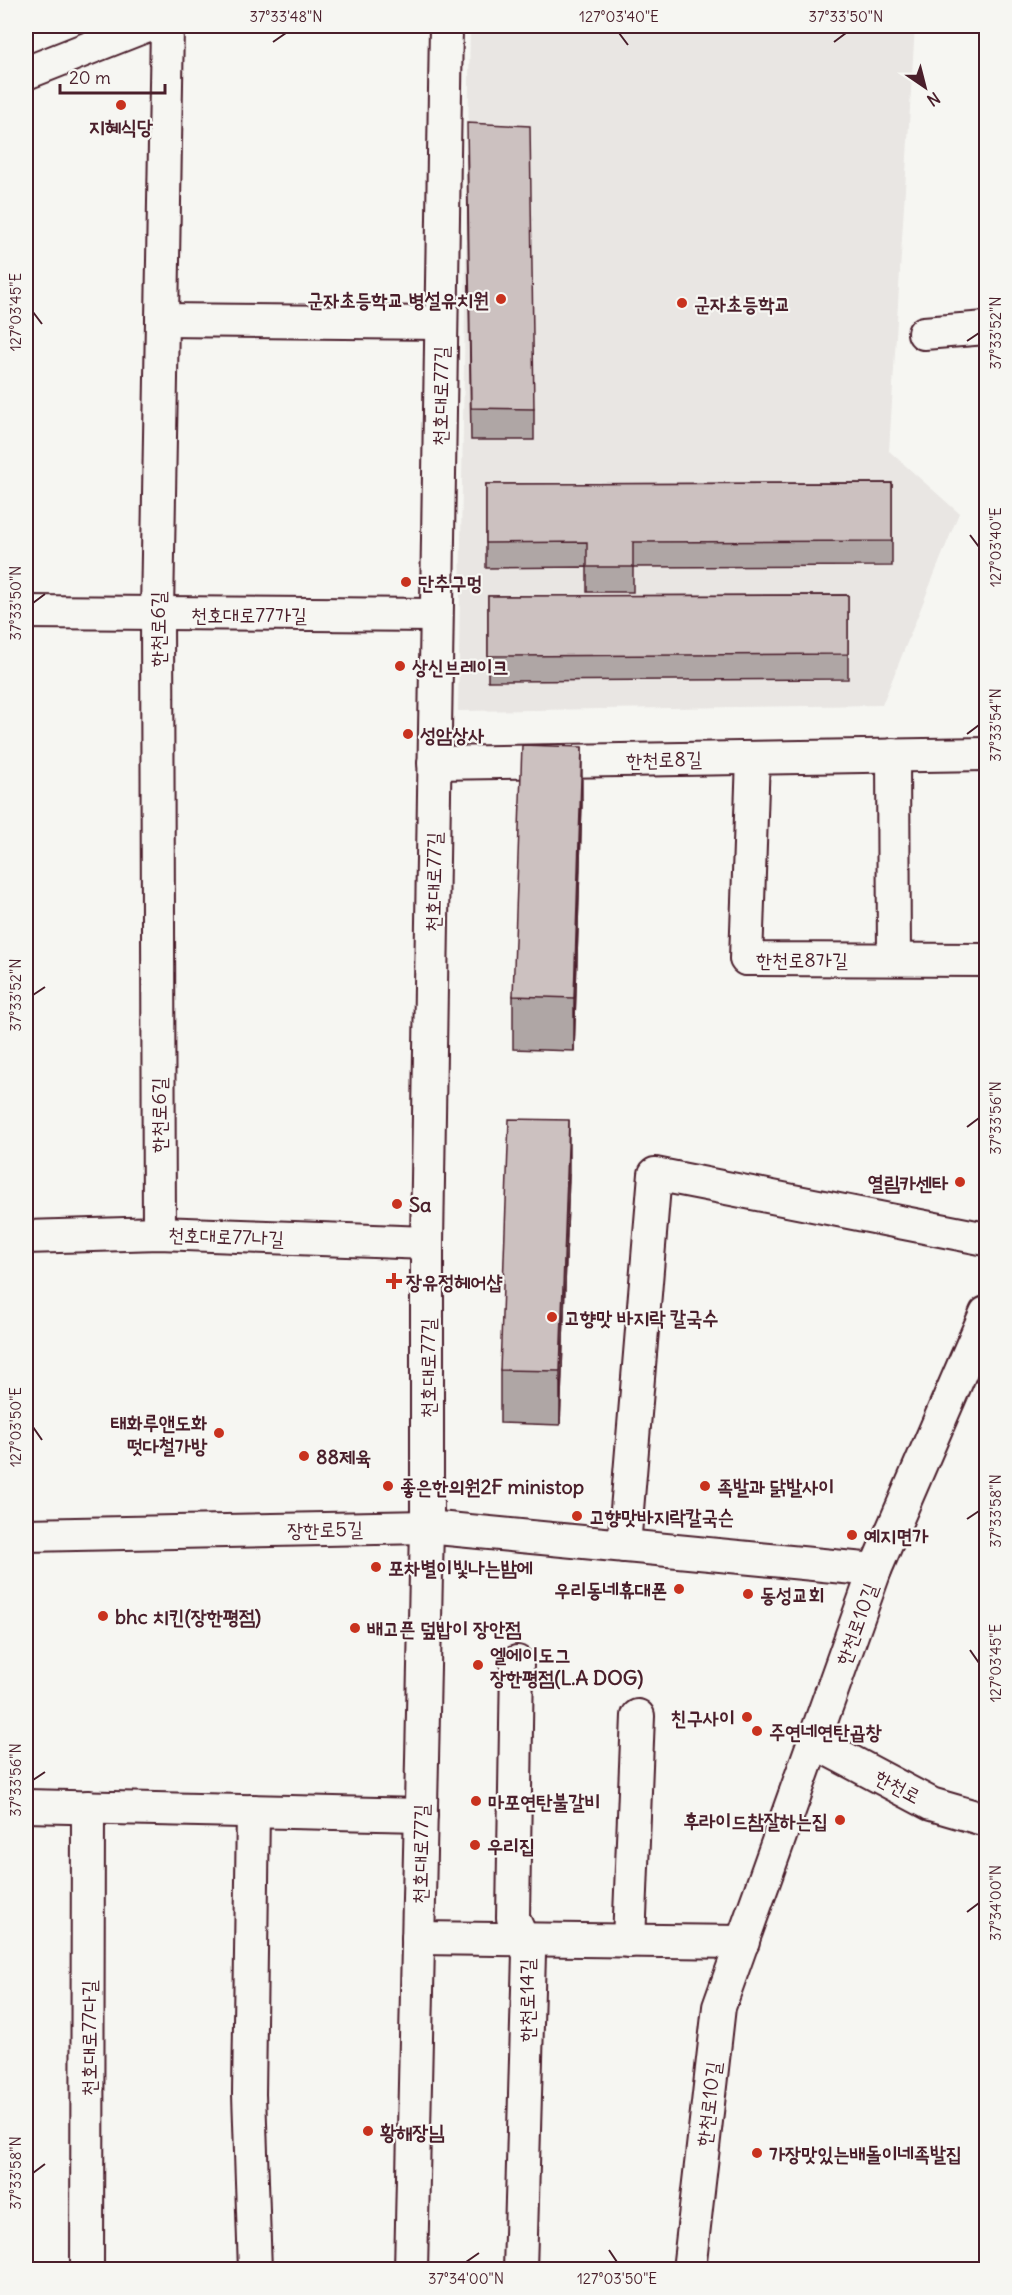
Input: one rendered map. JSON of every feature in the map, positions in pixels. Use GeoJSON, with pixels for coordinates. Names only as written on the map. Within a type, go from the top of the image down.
{"type":"FeatureCollection","features":[{"type":"Feature","properties":{"kind":"street"},"geometry":{"type":"LineString","coordinates":[[26,73],[145,26]]}},
{"type":"Feature","properties":{"kind":"street","name":"한천로6길"},"geometry":{"type":"LineString","coordinates":[[159,1233],[157,613],[167,26]]}},
{"type":"Feature","properties":{"kind":"street","name":"천호대로77길"},"geometry":{"type":"LineString","coordinates":[[411,2270],[427,1527],[427,1243],[446,26]]}},
{"type":"Feature","properties":{"kind":"street","name":"천호대로77길"},"geometry":{"type":"LineString","coordinates":[[162,320],[441,323]]}},
{"type":"Feature","properties":{"kind":"street"},"geometry":{"type":"LineString","coordinates":[[924,333],[987,328]]}},
{"type":"Feature","properties":{"kind":"street","name":"천호대로77가길"},"geometry":{"type":"LineString","coordinates":[[26,612],[436,615]]}},
{"type":"Feature","properties":{"kind":"street","name":"한천로8길"},"geometry":{"type":"LineString","coordinates":[[434,763],[987,754]]}},
{"type":"Feature","properties":{"kind":"street"},"geometry":{"type":"LineString","coordinates":[[893,755],[894,959]]}},
{"type":"Feature","properties":{"kind":"street","name":"한천로8가길"},"geometry":{"type":"LineString","coordinates":[[753,758],[746,958],[987,960]]}},
{"type":"Feature","properties":{"kind":"street"},"geometry":{"type":"LineString","coordinates":[[624,1546],[655,1174],[987,1239]]}},
{"type":"Feature","properties":{"kind":"street","name":"천호대로77나길"},"geometry":{"type":"LineString","coordinates":[[26,1237],[159,1233],[427,1243]]}},
{"type":"Feature","properties":{"kind":"street","name":"한천로10길"},"geometry":{"type":"LineString","coordinates":[[688,2270],[719,2007],[875,1570],[987,1313]]}},
{"type":"Feature","properties":{"kind":"street","name":"장한로5길"},"geometry":{"type":"LineString","coordinates":[[26,1535],[427,1527],[875,1570]]}},
{"type":"Feature","properties":{"kind":"street","name":"한천로14길"},"geometry":{"type":"LineString","coordinates":[[517,1662],[513,1918],[529,1954],[520,2270]]}},
{"type":"Feature","properties":{"kind":"street"},"geometry":{"type":"LineString","coordinates":[[629,1941],[638,1716]]}},
{"type":"Feature","properties":{"kind":"street","name":"한천로"},"geometry":{"type":"LineString","coordinates":[[814,1742],[931,1803],[987,1820]]}},
{"type":"Feature","properties":{"kind":"street"},"geometry":{"type":"LineString","coordinates":[[26,1806],[421,1815]]}},
{"type":"Feature","properties":{"kind":"street","name":"천호대로77다길"},"geometry":{"type":"LineString","coordinates":[[87,2270],[88,1807]]}},
{"type":"Feature","properties":{"kind":"street"},"geometry":{"type":"LineString","coordinates":[[253,1811],[249,2094],[255,2270]]}},
{"type":"Feature","properties":{"kind":"street"},"geometry":{"type":"LineString","coordinates":[[418,1938],[743,1942]]}},
{"type":"Feature","properties":{"kind":"shaded area","name":"군자초등학교"},"geometry":{"type":"Polygon","coordinates":[[[470,26],[915,26],[889,451],[959,513],[882,705],[458,711],[470,26]]]}},
{"type":"Feature","properties":{"kind":"building","name":"군자초등학교 병설유치원"},"geometry":{"type":"Polygon","coordinates":[[[467,123],[530,126],[534,409],[471,408],[467,123]]]}},
{"type":"Feature","properties":{"kind":"building"},"geometry":{"type":"Polygon","coordinates":[[[892,483],[892,541],[633,542],[633,567],[587,567],[587,542],[486,543],[486,484],[892,483]]]}},
{"type":"Feature","properties":{"kind":"building"},"geometry":{"type":"Polygon","coordinates":[[[848,595],[848,654],[488,656],[488,596],[848,595]]]}},
{"type":"Feature","properties":{"kind":"building"},"geometry":{"type":"Polygon","coordinates":[[[522,745],[582,747],[574,998],[513,996],[522,745]]]}},
{"type":"Feature","properties":{"kind":"building"},"geometry":{"type":"Polygon","coordinates":[[[509,1119],[569,1120],[560,1371],[500,1370],[509,1119]]]}},
{"type":"Feature","properties":{"kind":"place","name":"지혜식당"},"geometry":{"type":"Point","coordinates":[121,105]}},
{"type":"Feature","properties":{"kind":"place","name":"군자초등학교 병설유치원"},"geometry":{"type":"Point","coordinates":[501,299]}},
{"type":"Feature","properties":{"kind":"place","name":"군자초등학교"},"geometry":{"type":"Point","coordinates":[682,303]}},
{"type":"Feature","properties":{"kind":"place","name":"단추구멍"},"geometry":{"type":"Point","coordinates":[406,582]}},
{"type":"Feature","properties":{"kind":"place","name":"상신브레이크"},"geometry":{"type":"Point","coordinates":[400,666]}},
{"type":"Feature","properties":{"kind":"place","name":"성암상사"},"geometry":{"type":"Point","coordinates":[408,734]}},
{"type":"Feature","properties":{"kind":"place","name":"열림카센타"},"geometry":{"type":"Point","coordinates":[960,1182]}},
{"type":"Feature","properties":{"kind":"place","name":"Sa"},"geometry":{"type":"Point","coordinates":[397,1204]}},
{"type":"Feature","properties":{"kind":"place","name":"장유정헤어샵"},"geometry":{"type":"Point","coordinates":[394,1281]}},
{"type":"Feature","properties":{"kind":"place","name":"고향맛 바지락 칼국수"},"geometry":{"type":"Point","coordinates":[552,1317]}},
{"type":"Feature","properties":{"kind":"place","name":"태화루앤도화 떳다철가방"},"geometry":{"type":"Point","coordinates":[219,1433]}},
{"type":"Feature","properties":{"kind":"place","name":"88제육"},"geometry":{"type":"Point","coordinates":[304,1456]}},
{"type":"Feature","properties":{"kind":"place","name":"좋은한의원2F ministop"},"geometry":{"type":"Point","coordinates":[388,1486]}},
{"type":"Feature","properties":{"kind":"place","name":"족발과 닭발사이"},"geometry":{"type":"Point","coordinates":[705,1486]}},
{"type":"Feature","properties":{"kind":"place","name":"고향맛바지락칼국슨"},"geometry":{"type":"Point","coordinates":[577,1516]}},
{"type":"Feature","properties":{"kind":"place","name":"예지면가"},"geometry":{"type":"Point","coordinates":[852,1535]}},
{"type":"Feature","properties":{"kind":"place","name":"포차별이빛나는밤에"},"geometry":{"type":"Point","coordinates":[376,1567]}},
{"type":"Feature","properties":{"kind":"place","name":"우리동네휴대폰"},"geometry":{"type":"Point","coordinates":[679,1589]}},
{"type":"Feature","properties":{"kind":"place","name":"동성교회"},"geometry":{"type":"Point","coordinates":[748,1594]}},
{"type":"Feature","properties":{"kind":"place","name":"bhc 치킨(장한평점)"},"geometry":{"type":"Point","coordinates":[103,1616]}},
{"type":"Feature","properties":{"kind":"place","name":"배고픈 덮밥이 장안점"},"geometry":{"type":"Point","coordinates":[355,1628]}},
{"type":"Feature","properties":{"kind":"place","name":"엘에이도그 장한평점(L.A DOG)"},"geometry":{"type":"Point","coordinates":[478,1665]}},
{"type":"Feature","properties":{"kind":"place","name":"친구사이"},"geometry":{"type":"Point","coordinates":[747,1717]}},
{"type":"Feature","properties":{"kind":"place","name":"주연네연탄곱창"},"geometry":{"type":"Point","coordinates":[757,1731]}},
{"type":"Feature","properties":{"kind":"place","name":"마포연탄불갈비"},"geometry":{"type":"Point","coordinates":[476,1801]}},
{"type":"Feature","properties":{"kind":"place","name":"후라이드참잘하는집"},"geometry":{"type":"Point","coordinates":[840,1820]}},
{"type":"Feature","properties":{"kind":"place","name":"우리집"},"geometry":{"type":"Point","coordinates":[475,1845]}},
{"type":"Feature","properties":{"kind":"place","name":"황해장님"},"geometry":{"type":"Point","coordinates":[368,2131]}},
{"type":"Feature","properties":{"kind":"place","name":"가장맛있는배돌이네족발집"},"geometry":{"type":"Point","coordinates":[757,2153]}}]}
